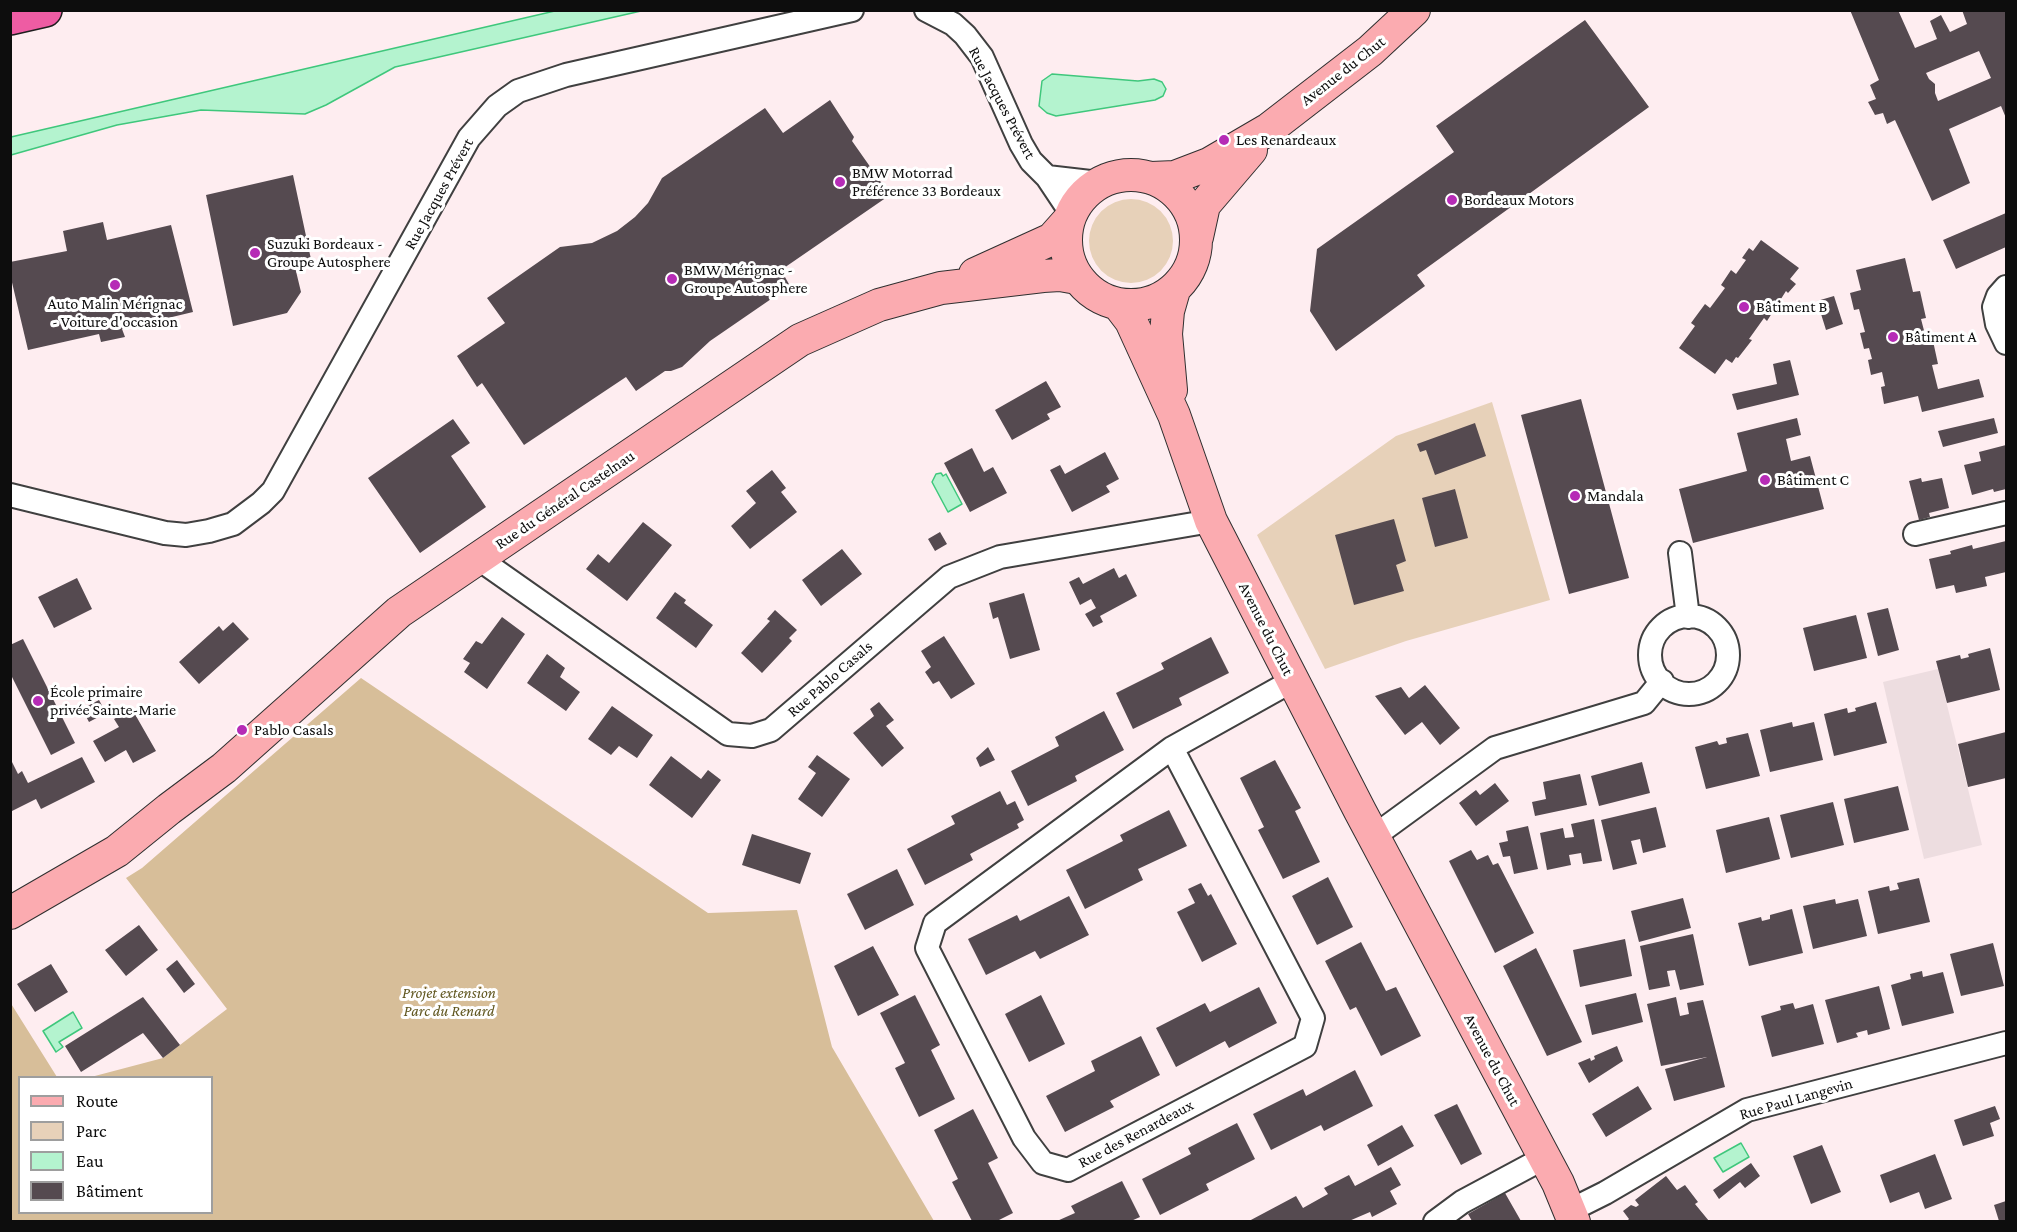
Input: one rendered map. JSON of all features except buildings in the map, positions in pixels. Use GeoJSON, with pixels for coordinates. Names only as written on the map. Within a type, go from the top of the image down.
{"type":"FeatureCollection","features":[{"type":"Feature","properties":{"kind":"highway"},"geometry":{"type":"LineString","coordinates":[[10,18],[45,10]]}},
{"type":"Feature","properties":{"kind":"street","name":"Rue Jacques Prévert"},"geometry":{"type":"LineString","coordinates":[[10,495],[165,533],[186,535],[233,524],[273,491],[469,138],[497,106],[518,91],[566,75],[852,10]]}},
{"type":"Feature","properties":{"kind":"street","name":"Rue Jacques Prévert"},"geometry":{"type":"LineString","coordinates":[[926,10],[953,24],[982,57],[1021,144],[1031,161],[1047,177],[1070,217]]}},
{"type":"Feature","properties":{"kind":"street","name":"Avenue du Chut"},"geometry":{"type":"LineString","coordinates":[[1150,178],[1175,177],[1209,164],[1269,129],[1370,51],[1414,10]]}},
{"type":"Feature","properties":{"kind":"street","name":"Avenue du Chut"},"geometry":{"type":"LineString","coordinates":[[1197,237],[1204,206],[1269,129]]}},
{"type":"Feature","properties":{"kind":"street"},"geometry":{"type":"LineString","coordinates":[[1133,175],[1150,178],[1168,186],[1183,200],[1193,217],[1197,237],[1195,257],[1187,276],[1174,290],[1159,300],[1142,305],[1118,304],[1092,293],[1077,278],[1069,260],[1065,240],[1070,217],[1082,196],[1099,183],[1133,175]]}},
{"type":"Feature","properties":{"kind":"street","name":"Rue Jacques Prévert"},"geometry":{"type":"LineString","coordinates":[[1047,177],[1099,183]]}},
{"type":"Feature","properties":{"kind":"street","name":"Rue du Général Castelnau"},"geometry":{"type":"LineString","coordinates":[[10,913],[117,851],[224,768],[399,612],[800,340],[879,305],[941,288],[1052,239],[1070,217]]}},
{"type":"Feature","properties":{"kind":"street","name":"Rue du Général Castelnau"},"geometry":{"type":"LineString","coordinates":[[941,288],[1043,276],[1060,275],[1077,278]]}},
{"type":"Feature","properties":{"kind":"street"},"geometry":{"type":"LineString","coordinates":[[2007,287],[1998,296],[1994,307],[1997,324],[2007,343]]}},
{"type":"Feature","properties":{"kind":"street","name":"Avenue du Chut"},"geometry":{"type":"LineString","coordinates":[[1174,290],[1166,334],[1174,415]]}},
{"type":"Feature","properties":{"kind":"street","name":"Avenue du Chut"},"geometry":{"type":"LineString","coordinates":[[1118,304],[1131,321],[1174,415],[1211,521],[1373,837],[1558,1183],[1571,1216]]}},
{"type":"Feature","properties":{"kind":"street"},"geometry":{"type":"LineString","coordinates":[[1915,534],[2007,513]]}},
{"type":"Feature","properties":{"kind":"street","name":"Rue Pablo Casals"},"geometry":{"type":"LineString","coordinates":[[479,559],[728,734],[752,736],[771,730],[949,577],[1000,557],[1211,521]]}},
{"type":"Feature","properties":{"kind":"street"},"geometry":{"type":"LineString","coordinates":[[1680,553],[1688,617]]}},
{"type":"Feature","properties":{"kind":"street"},"geometry":{"type":"LineString","coordinates":[[1688,617],[1701,618],[1721,633],[1728,657],[1726,670],[1719,681],[1709,690],[1696,694],[1683,694],[1671,690],[1654,672],[1651,659],[1651,647],[1656,635],[1665,625],[1675,619],[1688,617]]}},
{"type":"Feature","properties":{"kind":"street","name":"Rue des Renardeaux"},"geometry":{"type":"LineString","coordinates":[[1172,748],[1313,1018],[1305,1046],[1068,1170],[1043,1163],[1024,1138],[927,948],[935,923],[1172,748],[1292,681]]}},
{"type":"Feature","properties":{"kind":"street"},"geometry":{"type":"LineString","coordinates":[[1373,837],[1495,748],[1644,703],[1662,681]]}},
{"type":"Feature","properties":{"kind":"street","name":"Rue du Général Castelnau"},"geometry":{"type":"LineString","coordinates":[[10,932],[127,866],[179,820],[224,768]]}},
{"type":"Feature","properties":{"kind":"street","name":"Rue Paul Langevin"},"geometry":{"type":"LineString","coordinates":[[1571,1216],[1605,1193],[1747,1110],[2007,1043]]}},
{"type":"Feature","properties":{"kind":"street"},"geometry":{"type":"LineString","coordinates":[[1435,1221],[1461,1202],[1544,1158]]}},
{"type":"Feature","properties":{"kind":"green space"},"geometry":{"type":"Polygon","coordinates":[[[1131,199],[1147,202],[1166,218],[1173,241],[1170,257],[1154,276],[1131,283],[1115,280],[1096,264],[1089,241],[1092,225],[1108,206],[1131,199]]]}},
{"type":"Feature","properties":{"kind":"green space"},"geometry":{"type":"Polygon","coordinates":[[[1492,402],[1550,600],[1406,641],[1325,669],[1257,535],[1396,436],[1492,402]]]}},
{"type":"Feature","properties":{"kind":"green space","name":"Projet extension Parc du Renard"},"geometry":{"type":"Polygon","coordinates":[[[361,678],[708,913],[797,910],[832,1047],[934,1221],[11,1221],[10,1002],[56,1076],[18,1076],[18,1214],[213,1214],[213,1076],[95,1076],[163,1058],[227,1009],[126,878],[142,868],[361,678]]]}},
{"type":"Feature","properties":{"kind":"shaded area"},"geometry":{"type":"Polygon","coordinates":[[[1938,669],[1982,845],[1924,859],[1883,682],[1938,669]]]}},
{"type":"Feature","properties":{"kind":"water"},"geometry":{"type":"Polygon","coordinates":[[[559,10],[641,11],[395,67],[305,114],[201,110],[117,125],[11,155],[11,137],[559,10]]]}},
{"type":"Feature","properties":{"kind":"water"},"geometry":{"type":"Polygon","coordinates":[[[1052,74],[1138,81],[1154,79],[1162,82],[1166,89],[1163,96],[1155,100],[1056,116],[1047,113],[1039,106],[1042,81],[1052,74]]]}},
{"type":"Feature","properties":{"kind":"water"},"geometry":{"type":"Polygon","coordinates":[[[941,473],[943,476],[946,474],[962,504],[948,512],[932,482],[936,474],[941,473]]]}},
{"type":"Feature","properties":{"kind":"water"},"geometry":{"type":"Polygon","coordinates":[[[73,1012],[82,1028],[59,1042],[63,1047],[56,1052],[43,1031],[73,1012]]]}},
{"type":"Feature","properties":{"kind":"water"},"geometry":{"type":"Polygon","coordinates":[[[1741,1143],[1749,1157],[1723,1172],[1714,1158],[1741,1143]]]}},
{"type":"Feature","properties":{"kind":"place","name":"Les Renardeaux"},"geometry":{"type":"Point","coordinates":[1224,140]}},
{"type":"Feature","properties":{"kind":"place","name":"BMW Motorrad Préférence 33 Bordeaux"},"geometry":{"type":"Point","coordinates":[840,182]}},
{"type":"Feature","properties":{"kind":"place","name":"Bordeaux Motors"},"geometry":{"type":"Point","coordinates":[1452,200]}},
{"type":"Feature","properties":{"kind":"place","name":"Suzuki Bordeaux - Groupe Autosphere"},"geometry":{"type":"Point","coordinates":[255,253]}},
{"type":"Feature","properties":{"kind":"place","name":"BMW Mérignac - Groupe Autosphere"},"geometry":{"type":"Point","coordinates":[672,279]}},
{"type":"Feature","properties":{"kind":"place","name":"Auto Malin Mérignac - Voiture d'occasion"},"geometry":{"type":"Point","coordinates":[115,285]}},
{"type":"Feature","properties":{"kind":"place","name":"Bâtiment B"},"geometry":{"type":"Point","coordinates":[1744,307]}},
{"type":"Feature","properties":{"kind":"place","name":"Bâtiment A"},"geometry":{"type":"Point","coordinates":[1893,337]}},
{"type":"Feature","properties":{"kind":"place","name":"Bâtiment C"},"geometry":{"type":"Point","coordinates":[1765,480]}},
{"type":"Feature","properties":{"kind":"place","name":"Mandala"},"geometry":{"type":"Point","coordinates":[1575,496]}},
{"type":"Feature","properties":{"kind":"place","name":"École primaire privée Sainte-Marie"},"geometry":{"type":"Point","coordinates":[38,701]}},
{"type":"Feature","properties":{"kind":"place","name":"Pablo Casals"},"geometry":{"type":"Point","coordinates":[242,730]}}]}
